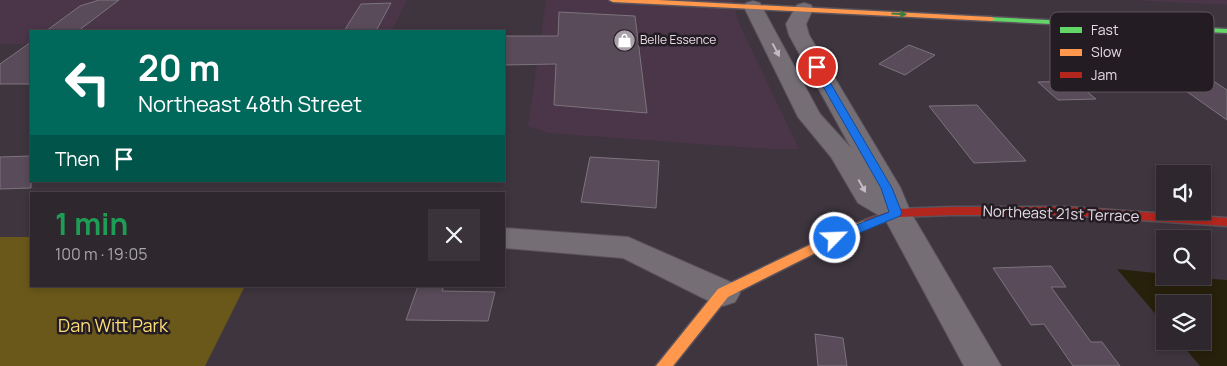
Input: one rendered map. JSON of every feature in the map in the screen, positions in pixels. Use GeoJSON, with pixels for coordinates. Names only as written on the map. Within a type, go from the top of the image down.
{"type":"FeatureCollection","features":[{"type":"Feature","properties":{"kind":"main road"},"geometry":{"type":"LineString","coordinates":[[613,0],[1050,22]]}},
{"type":"Feature","properties":{"kind":"main road"},"geometry":{"type":"LineString","coordinates":[[833,10],[880,2]]}},
{"type":"Feature","properties":{"kind":"main road"},"geometry":{"type":"LineString","coordinates":[[1214,30],[1227,31]]}},
{"type":"Feature","properties":{"kind":"main road","name":"Northeast 21st Terrace"},"geometry":{"type":"LineString","coordinates":[[723,292],[851,230],[896,213],[1067,211],[1227,222]]}},
{"type":"Feature","properties":{"kind":"main road"},"geometry":{"type":"LineString","coordinates":[[664,366],[723,292]]}},
{"type":"Feature","properties":{"kind":"street"},"geometry":{"type":"LineString","coordinates":[[753,6],[810,117],[842,154],[868,197],[896,213]]}},
{"type":"Feature","properties":{"kind":"street"},"geometry":{"type":"LineString","coordinates":[[804,9],[796,24],[798,35],[886,188],[896,213],[982,366]]}},
{"type":"Feature","properties":{"kind":"street"},"geometry":{"type":"LineString","coordinates":[[505,238],[628,248],[723,292]]}},
{"type":"Feature","properties":{"kind":"shaded area"},"geometry":{"type":"Polygon","coordinates":[[[0,0],[407,0],[392,30],[30,30],[30,44],[0,44],[0,0]]]}},
{"type":"Feature","properties":{"kind":"shaded area"},"geometry":{"type":"Polygon","coordinates":[[[546,0],[733,0],[738,21],[799,149],[768,149],[548,133],[528,126],[546,0]]]}},
{"type":"Feature","properties":{"kind":"shaded area"},"geometry":{"type":"Polygon","coordinates":[[[1130,0],[1227,0],[1227,5],[1130,0]]]}},
{"type":"Feature","properties":{"kind":"shaded area"},"geometry":{"type":"Polygon","coordinates":[[[1117,269],[1156,273],[1156,285],[1211,285],[1211,279],[1227,280],[1227,366],[1200,366],[1187,350],[1211,350],[1211,295],[1156,295],[1156,314],[1117,269]]]}},
{"type":"Feature","properties":{"kind":"green space","name":"Dan Witt Park"},"geometry":{"type":"Polygon","coordinates":[[[0,237],[30,237],[30,287],[244,287],[205,366],[0,366],[0,237]]]}},
{"type":"Feature","properties":{"kind":"building"},"geometry":{"type":"Polygon","coordinates":[[[99,0],[119,0],[79,30],[47,30],[80,6],[99,0]]]}},
{"type":"Feature","properties":{"kind":"building"},"geometry":{"type":"Polygon","coordinates":[[[391,3],[377,30],[345,30],[361,4],[391,3]]]}},
{"type":"Feature","properties":{"kind":"building"},"geometry":{"type":"Polygon","coordinates":[[[559,12],[635,16],[647,113],[554,105],[556,64],[505,65],[505,36],[558,36],[559,12]]]}},
{"type":"Feature","properties":{"kind":"building"},"geometry":{"type":"Polygon","coordinates":[[[30,43],[30,84],[0,84],[0,64],[30,43]]]}},
{"type":"Feature","properties":{"kind":"building"},"geometry":{"type":"Polygon","coordinates":[[[909,45],[935,55],[905,75],[879,64],[909,45]]]}},
{"type":"Feature","properties":{"kind":"building"},"geometry":{"type":"Polygon","coordinates":[[[1038,82],[1050,82],[1050,92],[1087,92],[1096,99],[1058,100],[1038,82]]]}},
{"type":"Feature","properties":{"kind":"building"},"geometry":{"type":"Polygon","coordinates":[[[1214,82],[1227,90],[1227,120],[1187,92],[1214,92],[1214,82]]]}},
{"type":"Feature","properties":{"kind":"building"},"geometry":{"type":"Polygon","coordinates":[[[977,105],[1026,161],[974,163],[929,106],[977,105]]]}},
{"type":"Feature","properties":{"kind":"building"},"geometry":{"type":"Polygon","coordinates":[[[30,156],[31,188],[0,189],[0,157],[30,156]]]}},
{"type":"Feature","properties":{"kind":"building"},"geometry":{"type":"Polygon","coordinates":[[[590,157],[659,161],[656,208],[581,202],[590,157]]]}},
{"type":"Feature","properties":{"kind":"building"},"geometry":{"type":"Polygon","coordinates":[[[1051,266],[1066,287],[1051,287],[1091,342],[1102,342],[1120,366],[1073,366],[1044,324],[1031,325],[993,268],[1051,266]]]}},
{"type":"Feature","properties":{"kind":"building"},"geometry":{"type":"Polygon","coordinates":[[[418,287],[444,287],[442,291],[495,292],[488,321],[406,320],[418,287]]]}},
{"type":"Feature","properties":{"kind":"building"},"geometry":{"type":"Polygon","coordinates":[[[815,334],[843,338],[847,366],[818,366],[815,334]]]}},
{"type":"Feature","properties":{"kind":"traffic: fast"},"geometry":{"type":"LineString","coordinates":[[991,19],[1050,22]]}},
{"type":"Feature","properties":{"kind":"traffic: fast"},"geometry":{"type":"LineString","coordinates":[[1214,30],[1227,31]]}},
{"type":"Feature","properties":{"kind":"traffic: slow"},"geometry":{"type":"LineString","coordinates":[[613,0],[991,19]]}},
{"type":"Feature","properties":{"kind":"traffic: slow"},"geometry":{"type":"LineString","coordinates":[[664,366],[723,293],[869,223]]}},
{"type":"Feature","properties":{"kind":"traffic: jam"},"geometry":{"type":"LineString","coordinates":[[869,223],[896,213],[952,211],[1067,211],[1227,222]]}},
{"type":"Feature","properties":{"kind":"place","name":"Belle Essence"},"geometry":{"type":"Point","coordinates":[624,40]}},
{"type":"Feature","properties":{"kind":"route"},"geometry":{"type":"LineString","coordinates":[[817,67],[886,188],[896,213],[835,238]]}}]}
